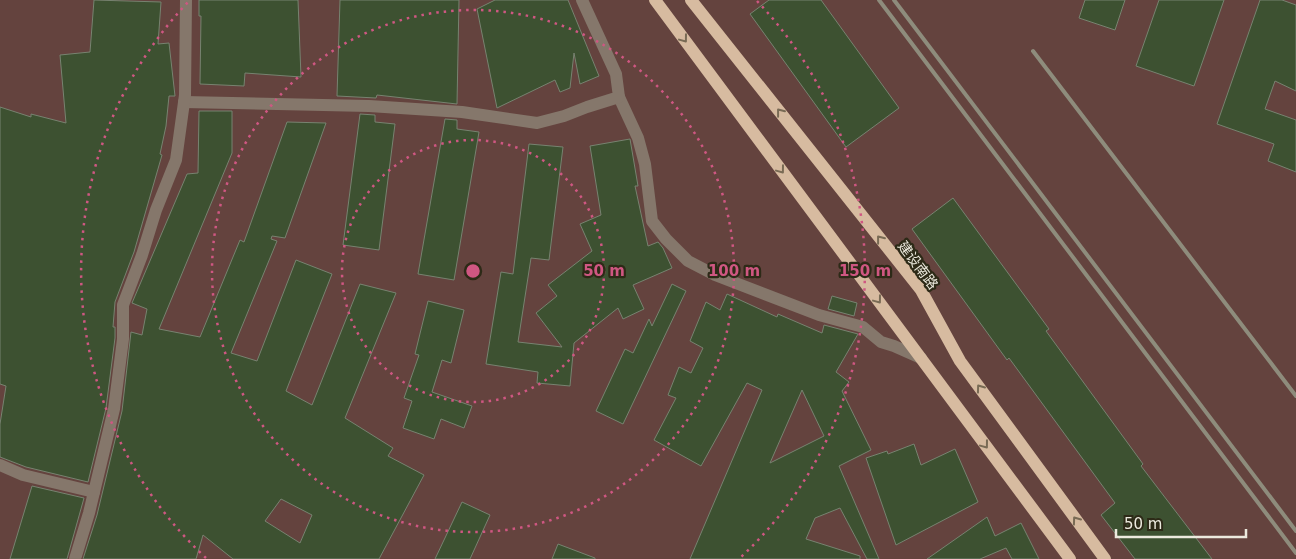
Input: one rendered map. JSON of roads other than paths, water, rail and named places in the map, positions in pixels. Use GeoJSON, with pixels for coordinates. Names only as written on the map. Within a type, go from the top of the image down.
{"type":"FeatureCollection","features":[{"type":"Feature","properties":{"kind":"main road"},"geometry":{"type":"LineString","coordinates":[[655,0],[1070,559]]}},
{"type":"Feature","properties":{"kind":"main road","name":"建设南路"},"geometry":{"type":"LineString","coordinates":[[691,0],[920,290],[960,361],[1105,559]]}},
{"type":"Feature","properties":{"kind":"street"},"geometry":{"type":"LineString","coordinates":[[74,559],[94,492],[114,409],[124,339],[123,305],[142,255],[156,210],[176,160],[184,102],[187,52],[186,0]]}},
{"type":"Feature","properties":{"kind":"street"},"geometry":{"type":"LineString","coordinates":[[582,0],[616,74],[619,97],[638,138],[645,164],[652,221],[666,239],[688,261],[715,275],[819,315],[863,327],[881,342],[921,358]]}},
{"type":"Feature","properties":{"kind":"street"},"geometry":{"type":"LineString","coordinates":[[184,102],[378,106],[462,112],[537,123],[619,97]]}},
{"type":"Feature","properties":{"kind":"street"},"geometry":{"type":"LineString","coordinates":[[0,465],[23,475],[94,492]]}},
{"type":"Feature","properties":{"kind":"railway"},"geometry":{"type":"LineString","coordinates":[[879,0],[1296,553]]}},
{"type":"Feature","properties":{"kind":"railway"},"geometry":{"type":"LineString","coordinates":[[894,0],[1296,531]]}},
{"type":"Feature","properties":{"kind":"railway"},"geometry":{"type":"LineString","coordinates":[[1033,51],[1296,396]]}}]}
